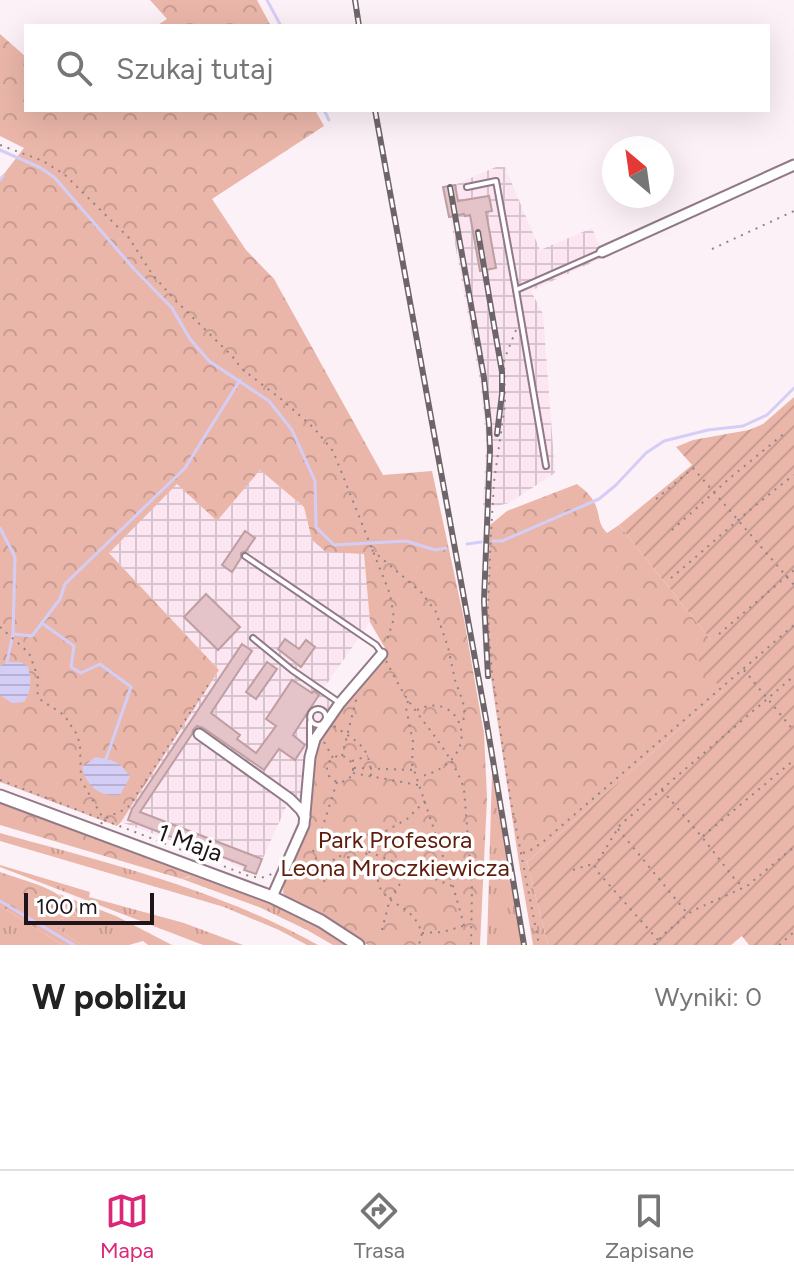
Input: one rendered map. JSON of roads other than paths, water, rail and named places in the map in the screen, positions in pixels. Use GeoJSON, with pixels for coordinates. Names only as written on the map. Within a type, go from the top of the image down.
{"type":"FeatureCollection","features":[{"type":"Feature","properties":{"kind":"street"},"geometry":{"type":"LineString","coordinates":[[602,252],[794,165]]}},
{"type":"Feature","properties":{"kind":"street"},"geometry":{"type":"LineString","coordinates":[[272,897],[304,825],[312,747],[318,732],[382,654]]}},
{"type":"Feature","properties":{"kind":"street"},"geometry":{"type":"LineString","coordinates":[[199,734],[290,799],[305,817]]}},
{"type":"Feature","properties":{"kind":"street","name":"1 Maja"},"geometry":{"type":"LineString","coordinates":[[0,796],[272,897],[305,912],[358,945]]}},
{"type":"Feature","properties":{"kind":"lane"},"geometry":{"type":"LineString","coordinates":[[467,187],[496,181],[546,466]]}},
{"type":"Feature","properties":{"kind":"lane"},"geometry":{"type":"LineString","coordinates":[[516,290],[602,252]]}},
{"type":"Feature","properties":{"kind":"lane"},"geometry":{"type":"LineString","coordinates":[[245,556],[376,645],[382,654]]}},
{"type":"Feature","properties":{"kind":"lane"},"geometry":{"type":"LineString","coordinates":[[253,638],[340,703]]}},
{"type":"Feature","properties":{"kind":"lane"},"geometry":{"type":"LineString","coordinates":[[310,720],[316,726],[322,725],[326,721],[326,713],[319,709],[311,712],[310,720],[310,761]]}},
{"type":"Feature","properties":{"kind":"waterway"},"geometry":{"type":"LineString","coordinates":[[267,0],[280,24]]}},
{"type":"Feature","properties":{"kind":"waterway"},"geometry":{"type":"LineString","coordinates":[[325,112],[329,120]]}},
{"type":"Feature","properties":{"kind":"waterway"},"geometry":{"type":"LineString","coordinates":[[0,150],[54,177],[172,308],[190,339],[209,361],[269,401],[292,430],[315,481],[316,527],[334,545],[406,541],[435,550],[446,548]]}},
{"type":"Feature","properties":{"kind":"waterway"},"geometry":{"type":"LineString","coordinates":[[0,180],[3,176]]}},
{"type":"Feature","properties":{"kind":"waterway"},"geometry":{"type":"LineString","coordinates":[[7,662],[13,634],[32,636],[60,599],[65,584],[185,468],[240,380]]}},
{"type":"Feature","properties":{"kind":"waterway"},"geometry":{"type":"LineString","coordinates":[[493,541],[502,541],[599,499],[646,453],[664,441],[708,430],[743,426],[767,415],[794,388]]}},
{"type":"Feature","properties":{"kind":"waterway"},"geometry":{"type":"LineString","coordinates":[[0,528],[15,557],[13,633]]}},
{"type":"Feature","properties":{"kind":"waterway"},"geometry":{"type":"LineString","coordinates":[[467,544],[481,542]]}},
{"type":"Feature","properties":{"kind":"waterway"},"geometry":{"type":"LineString","coordinates":[[42,623],[74,646],[71,667],[81,673],[100,664],[131,687],[106,759]]}},
{"type":"Feature","properties":{"kind":"waterway"},"geometry":{"type":"LineString","coordinates":[[0,901],[74,945]]}},
{"type":"Feature","properties":{"kind":"railway"},"geometry":{"type":"LineString","coordinates":[[355,0],[359,24]]}},
{"type":"Feature","properties":{"kind":"railway"},"geometry":{"type":"LineString","coordinates":[[375,112],[524,945]]}},
{"type":"Feature","properties":{"kind":"railway"},"geometry":{"type":"LineString","coordinates":[[450,187],[484,378],[489,424],[484,601],[488,676]]}},
{"type":"Feature","properties":{"kind":"railway"},"geometry":{"type":"LineString","coordinates":[[478,232],[502,372],[497,434]]}},
{"type":"Feature","properties":{"kind":"park label","name":"Park Profesora Leona Mroczkiewicza"},"geometry":{"type":"Point","coordinates":[395,854]}}]}
